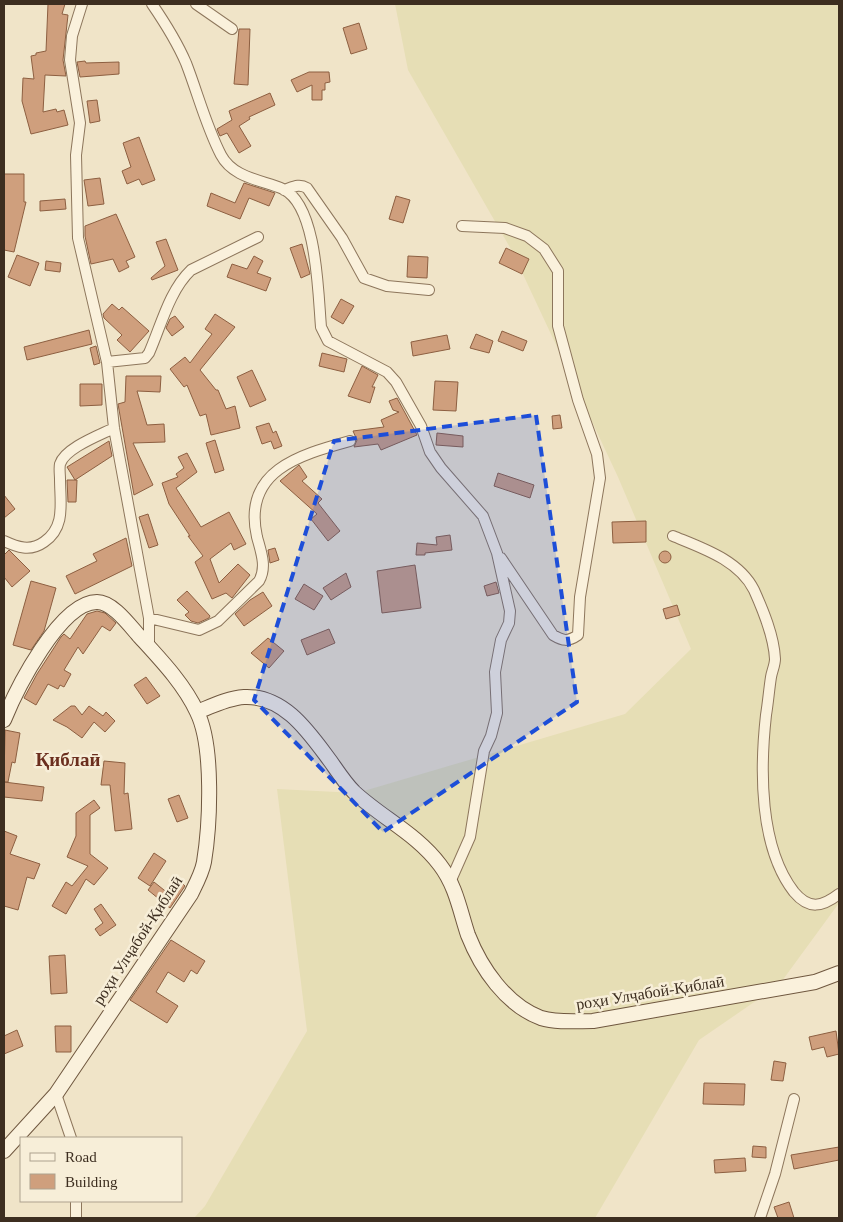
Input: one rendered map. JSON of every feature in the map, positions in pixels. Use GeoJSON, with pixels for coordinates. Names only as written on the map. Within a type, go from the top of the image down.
{"type":"FeatureCollection","features":[{"type":"Feature","properties":{"kind":"street"},"geometry":{"type":"LineString","coordinates":[[82,4],[72,36],[70,60],[80,123],[76,155],[78,238],[107,362],[114,428],[149,618],[149,647]]}},
{"type":"Feature","properties":{"kind":"street"},"geometry":{"type":"LineString","coordinates":[[152,4],[186,63],[222,156],[237,172],[284,190],[300,204],[309,225],[321,327],[328,341],[386,372],[396,382],[421,426],[430,452],[440,468],[483,516],[497,553],[510,612],[509,623],[501,640],[494,672],[497,713],[491,736],[484,751],[470,837],[451,880]]}},
{"type":"Feature","properties":{"kind":"street"},"geometry":{"type":"LineString","coordinates":[[196,4],[232,29]]}},
{"type":"Feature","properties":{"kind":"street"},"geometry":{"type":"LineString","coordinates":[[284,190],[296,185],[302,185],[307,188],[342,238],[364,278],[387,286],[429,290]]}},
{"type":"Feature","properties":{"kind":"street"},"geometry":{"type":"LineString","coordinates":[[462,226],[505,228],[527,236],[544,249],[558,271],[558,326],[578,400],[596,454],[600,478],[580,597],[578,635],[570,641],[562,641],[553,635],[497,553]]}},
{"type":"Feature","properties":{"kind":"street"},"geometry":{"type":"LineString","coordinates":[[107,362],[145,358],[149,353],[178,286],[185,276],[191,270],[258,237]]}},
{"type":"Feature","properties":{"kind":"street"},"geometry":{"type":"LineString","coordinates":[[4,541],[19,548],[29,548],[41,544],[54,535],[60,523],[60,464],[66,454],[114,428]]}},
{"type":"Feature","properties":{"kind":"street"},"geometry":{"type":"LineString","coordinates":[[149,618],[199,630],[218,621],[263,575],[264,566],[253,514],[259,491],[268,479],[289,462],[308,452],[350,440]]}},
{"type":"Feature","properties":{"kind":"street"},"geometry":{"type":"LineString","coordinates":[[673,536],[714,553],[742,572],[753,588],[772,642],[775,660],[766,719],[764,766],[765,817],[775,856],[792,888],[801,900],[818,906],[839,894]]}},
{"type":"Feature","properties":{"kind":"street"},"geometry":{"type":"LineString","coordinates":[[4,720],[29,667],[67,617],[82,606],[96,602],[107,604],[149,647],[179,682],[198,712]]}},
{"type":"Feature","properties":{"kind":"street","name":"роҳи Улҷабой-Қиблаӣ"},"geometry":{"type":"LineString","coordinates":[[4,1151],[56,1094],[192,894],[204,864],[208,811],[207,754],[204,731],[198,712],[222,702],[244,697],[264,700],[284,709],[302,724],[353,791],[408,832],[440,864],[451,880],[468,935],[480,960],[500,989],[520,1007],[542,1018],[566,1021],[593,1021],[815,982],[839,973]]}},
{"type":"Feature","properties":{"kind":"street"},"geometry":{"type":"LineString","coordinates":[[56,1094],[71,1137]]}},
{"type":"Feature","properties":{"kind":"street"},"geometry":{"type":"LineString","coordinates":[[760,1218],[775,1174],[794,1099]]}},
{"type":"Feature","properties":{"kind":"street"},"geometry":{"type":"LineString","coordinates":[[76,1202],[76,1218]]}},
{"type":"Feature","properties":{"kind":"highlighted area"},"geometry":{"type":"Polygon","coordinates":[[[536,415],[577,702],[383,832],[254,700],[334,441],[536,415]]]}},
{"type":"Feature","properties":{"kind":"shaded area"},"geometry":{"type":"Polygon","coordinates":[[[395,4],[839,4],[839,903],[779,985],[699,1040],[595,1218],[194,1218],[205,1206],[307,1031],[277,789],[357,793],[625,714],[691,649],[618,477],[512,251],[408,70],[395,4]]]}},
{"type":"Feature","properties":{"kind":"building"},"geometry":{"type":"Polygon","coordinates":[[[48,4],[65,4],[62,14],[68,15],[63,60],[66,76],[45,75],[43,112],[56,109],[57,112],[64,110],[68,125],[31,134],[22,101],[23,78],[34,79],[31,56],[46,51],[48,4]]]}},
{"type":"Feature","properties":{"kind":"building"},"geometry":{"type":"Polygon","coordinates":[[[359,23],[367,49],[351,54],[343,28],[359,23]]]}},
{"type":"Feature","properties":{"kind":"building"},"geometry":{"type":"Polygon","coordinates":[[[239,29],[250,29],[248,85],[234,84],[239,29]]]}},
{"type":"Feature","properties":{"kind":"building"},"geometry":{"type":"Polygon","coordinates":[[[85,61],[86,63],[119,62],[119,74],[80,77],[77,62],[85,61]]]}},
{"type":"Feature","properties":{"kind":"building"},"geometry":{"type":"Polygon","coordinates":[[[309,72],[329,72],[330,82],[325,83],[325,90],[322,90],[322,100],[312,100],[312,85],[297,92],[291,80],[309,72]]]}},
{"type":"Feature","properties":{"kind":"building"},"geometry":{"type":"Polygon","coordinates":[[[270,93],[275,105],[249,117],[250,119],[239,126],[251,146],[239,153],[227,133],[220,136],[217,129],[232,120],[229,111],[270,93]]]}},
{"type":"Feature","properties":{"kind":"building"},"geometry":{"type":"Polygon","coordinates":[[[97,100],[100,121],[90,123],[87,101],[97,100]]]}},
{"type":"Feature","properties":{"kind":"building"},"geometry":{"type":"Polygon","coordinates":[[[139,137],[155,180],[142,185],[139,179],[127,184],[122,171],[131,167],[123,143],[139,137]]]}},
{"type":"Feature","properties":{"kind":"building"},"geometry":{"type":"Polygon","coordinates":[[[4,174],[24,174],[24,202],[26,202],[14,252],[4,250],[4,174]]]}},
{"type":"Feature","properties":{"kind":"building"},"geometry":{"type":"Polygon","coordinates":[[[100,178],[104,204],[88,206],[84,180],[100,178]]]}},
{"type":"Feature","properties":{"kind":"building"},"geometry":{"type":"Polygon","coordinates":[[[244,183],[275,193],[269,206],[249,198],[240,219],[207,206],[211,193],[235,203],[244,183]]]}},
{"type":"Feature","properties":{"kind":"building"},"geometry":{"type":"Polygon","coordinates":[[[396,196],[410,200],[403,223],[389,219],[396,196]]]}},
{"type":"Feature","properties":{"kind":"building"},"geometry":{"type":"Polygon","coordinates":[[[65,199],[66,209],[40,211],[40,201],[65,199]]]}},
{"type":"Feature","properties":{"kind":"building"},"geometry":{"type":"Polygon","coordinates":[[[116,214],[135,257],[126,261],[129,267],[119,272],[113,259],[91,264],[85,236],[85,226],[116,214]]]}},
{"type":"Feature","properties":{"kind":"building"},"geometry":{"type":"Polygon","coordinates":[[[166,239],[178,270],[152,280],[151,278],[165,266],[156,242],[166,239]]]}},
{"type":"Feature","properties":{"kind":"building"},"geometry":{"type":"Polygon","coordinates":[[[302,244],[310,274],[301,278],[290,248],[302,244]]]}},
{"type":"Feature","properties":{"kind":"building"},"geometry":{"type":"Polygon","coordinates":[[[506,248],[529,259],[522,274],[499,263],[506,248]]]}},
{"type":"Feature","properties":{"kind":"building"},"geometry":{"type":"Polygon","coordinates":[[[17,255],[39,263],[30,286],[8,277],[17,255]]]}},
{"type":"Feature","properties":{"kind":"building"},"geometry":{"type":"Polygon","coordinates":[[[254,256],[263,261],[257,273],[271,278],[266,291],[227,277],[232,264],[247,269],[254,256]]]}},
{"type":"Feature","properties":{"kind":"building"},"geometry":{"type":"Polygon","coordinates":[[[408,256],[428,257],[427,278],[407,277],[408,256]]]}},
{"type":"Feature","properties":{"kind":"building"},"geometry":{"type":"Polygon","coordinates":[[[46,261],[61,263],[60,272],[45,270],[46,261]]]}},
{"type":"Feature","properties":{"kind":"building"},"geometry":{"type":"Polygon","coordinates":[[[341,299],[354,306],[343,324],[331,317],[341,299]]]}},
{"type":"Feature","properties":{"kind":"building"},"geometry":{"type":"Polygon","coordinates":[[[112,304],[119,310],[122,307],[149,331],[130,352],[117,340],[122,335],[104,318],[103,314],[112,304]]]}},
{"type":"Feature","properties":{"kind":"building"},"geometry":{"type":"Polygon","coordinates":[[[215,314],[235,327],[200,370],[218,390],[226,409],[235,406],[240,428],[211,435],[206,414],[200,416],[187,385],[184,387],[170,369],[185,357],[190,363],[212,334],[205,329],[215,314]]]}},
{"type":"Feature","properties":{"kind":"building"},"geometry":{"type":"Polygon","coordinates":[[[175,316],[184,327],[172,336],[166,328],[170,319],[175,316]]]}},
{"type":"Feature","properties":{"kind":"building"},"geometry":{"type":"Polygon","coordinates":[[[89,330],[92,344],[27,360],[24,347],[89,330]]]}},
{"type":"Feature","properties":{"kind":"building"},"geometry":{"type":"Polygon","coordinates":[[[502,331],[527,341],[523,351],[498,341],[502,331]]]}},
{"type":"Feature","properties":{"kind":"building"},"geometry":{"type":"Polygon","coordinates":[[[476,334],[493,341],[489,353],[470,348],[476,334]]]}},
{"type":"Feature","properties":{"kind":"building"},"geometry":{"type":"Polygon","coordinates":[[[447,335],[450,349],[413,356],[411,342],[447,335]]]}},
{"type":"Feature","properties":{"kind":"building"},"geometry":{"type":"Polygon","coordinates":[[[96,346],[100,363],[94,365],[90,348],[96,346]]]}},
{"type":"Feature","properties":{"kind":"building"},"geometry":{"type":"Polygon","coordinates":[[[322,353],[347,359],[344,372],[319,366],[322,353]]]}},
{"type":"Feature","properties":{"kind":"building"},"geometry":{"type":"Polygon","coordinates":[[[362,366],[378,375],[372,387],[375,387],[370,403],[348,396],[362,366]]]}},
{"type":"Feature","properties":{"kind":"building"},"geometry":{"type":"Polygon","coordinates":[[[252,370],[266,400],[250,407],[237,377],[252,370]]]}},
{"type":"Feature","properties":{"kind":"building"},"geometry":{"type":"Polygon","coordinates":[[[126,376],[161,376],[160,392],[137,391],[147,425],[164,424],[165,442],[133,443],[153,485],[134,495],[118,404],[125,402],[126,376]]]}},
{"type":"Feature","properties":{"kind":"building"},"geometry":{"type":"Polygon","coordinates":[[[435,381],[458,382],[456,411],[433,410],[435,381]]]}},
{"type":"Feature","properties":{"kind":"building"},"geometry":{"type":"Polygon","coordinates":[[[80,384],[102,384],[102,405],[80,406],[80,384]]]}},
{"type":"Feature","properties":{"kind":"building"},"geometry":{"type":"Polygon","coordinates":[[[397,398],[417,435],[381,450],[378,444],[354,447],[357,440],[353,431],[384,427],[381,420],[399,412],[393,410],[389,401],[397,398]]]}},
{"type":"Feature","properties":{"kind":"building"},"geometry":{"type":"Polygon","coordinates":[[[560,415],[562,428],[553,429],[552,416],[560,415]]]}},
{"type":"Feature","properties":{"kind":"building"},"geometry":{"type":"Polygon","coordinates":[[[269,423],[273,433],[276,431],[282,446],[274,449],[271,441],[262,444],[256,427],[269,423]]]}},
{"type":"Feature","properties":{"kind":"building"},"geometry":{"type":"Polygon","coordinates":[[[437,433],[463,436],[463,447],[436,445],[437,433]]]}},
{"type":"Feature","properties":{"kind":"building"},"geometry":{"type":"Polygon","coordinates":[[[215,440],[224,470],[215,473],[206,443],[215,440]]]}},
{"type":"Feature","properties":{"kind":"building"},"geometry":{"type":"Polygon","coordinates":[[[109,441],[112,456],[75,480],[67,467],[109,441]]]}},
{"type":"Feature","properties":{"kind":"building"},"geometry":{"type":"Polygon","coordinates":[[[187,453],[197,472],[176,488],[201,527],[229,512],[246,544],[234,550],[231,543],[210,559],[219,583],[238,564],[250,575],[232,598],[226,593],[212,599],[195,562],[203,556],[188,536],[190,536],[169,504],[162,483],[178,477],[176,474],[184,468],[178,457],[187,453]]]}},
{"type":"Feature","properties":{"kind":"building"},"geometry":{"type":"Polygon","coordinates":[[[299,465],[307,477],[302,481],[322,499],[318,503],[340,531],[328,541],[311,519],[317,514],[280,481],[299,465]]]}},
{"type":"Feature","properties":{"kind":"building"},"geometry":{"type":"Polygon","coordinates":[[[498,473],[534,485],[530,498],[494,486],[498,473]]]}},
{"type":"Feature","properties":{"kind":"building"},"geometry":{"type":"Polygon","coordinates":[[[67,480],[77,480],[76,502],[68,502],[67,480]]]}},
{"type":"Feature","properties":{"kind":"building"},"geometry":{"type":"Polygon","coordinates":[[[4,495],[15,509],[4,518],[4,495]]]}},
{"type":"Feature","properties":{"kind":"building"},"geometry":{"type":"Polygon","coordinates":[[[148,514],[158,545],[149,548],[139,517],[148,514]]]}},
{"type":"Feature","properties":{"kind":"building"},"geometry":{"type":"Polygon","coordinates":[[[646,521],[646,542],[613,543],[612,522],[646,521]]]}},
{"type":"Feature","properties":{"kind":"building"},"geometry":{"type":"Polygon","coordinates":[[[450,535],[452,550],[416,555],[417,543],[437,545],[436,537],[450,535]]]}},
{"type":"Feature","properties":{"kind":"building"},"geometry":{"type":"Polygon","coordinates":[[[126,538],[132,566],[75,594],[66,576],[97,561],[93,554],[126,538]]]}},
{"type":"Feature","properties":{"kind":"building"},"geometry":{"type":"Polygon","coordinates":[[[275,548],[279,560],[270,563],[268,550],[275,548]]]}},
{"type":"Feature","properties":{"kind":"building"},"geometry":{"type":"Polygon","coordinates":[[[9,550],[30,571],[12,587],[4,577],[4,555],[9,550]]]}},
{"type":"Feature","properties":{"kind":"building"},"geometry":{"type":"Polygon","coordinates":[[[665,551],[671,557],[665,563],[659,557],[665,551]]]}},
{"type":"Feature","properties":{"kind":"building"},"geometry":{"type":"Polygon","coordinates":[[[415,565],[421,608],[382,613],[377,571],[415,565]]]}},
{"type":"Feature","properties":{"kind":"building"},"geometry":{"type":"Polygon","coordinates":[[[346,573],[351,587],[331,600],[323,588],[346,573]]]}},
{"type":"Feature","properties":{"kind":"building"},"geometry":{"type":"Polygon","coordinates":[[[31,581],[56,588],[44,631],[31,650],[13,645],[31,581]]]}},
{"type":"Feature","properties":{"kind":"building"},"geometry":{"type":"Polygon","coordinates":[[[496,582],[499,593],[487,596],[484,586],[496,582]]]}},
{"type":"Feature","properties":{"kind":"building"},"geometry":{"type":"Polygon","coordinates":[[[304,584],[323,596],[314,610],[295,599],[304,584]]]}},
{"type":"Feature","properties":{"kind":"building"},"geometry":{"type":"Polygon","coordinates":[[[187,591],[210,616],[209,618],[198,623],[191,621],[185,615],[189,612],[177,600],[187,591]]]}},
{"type":"Feature","properties":{"kind":"building"},"geometry":{"type":"Polygon","coordinates":[[[263,592],[272,606],[244,626],[235,614],[250,600],[263,592]]]}},
{"type":"Feature","properties":{"kind":"building"},"geometry":{"type":"Polygon","coordinates":[[[677,605],[680,615],[666,619],[663,609],[677,605]]]}},
{"type":"Feature","properties":{"kind":"building"},"geometry":{"type":"Polygon","coordinates":[[[97,611],[105,613],[116,623],[110,631],[102,626],[83,654],[78,647],[64,670],[71,674],[64,687],[60,685],[58,689],[48,684],[36,705],[24,698],[61,637],[64,634],[70,639],[87,614],[97,611]]]}},
{"type":"Feature","properties":{"kind":"building"},"geometry":{"type":"Polygon","coordinates":[[[329,629],[335,643],[307,655],[301,640],[329,629]]]}},
{"type":"Feature","properties":{"kind":"building"},"geometry":{"type":"Polygon","coordinates":[[[268,638],[284,651],[269,668],[251,653],[268,638]]]}},
{"type":"Feature","properties":{"kind":"building"},"geometry":{"type":"Polygon","coordinates":[[[146,677],[160,696],[147,704],[134,685],[146,677]]]}},
{"type":"Feature","properties":{"kind":"building"},"geometry":{"type":"Polygon","coordinates":[[[71,706],[75,706],[82,715],[89,706],[103,716],[106,712],[115,721],[105,732],[94,722],[82,738],[53,720],[71,706]]]}},
{"type":"Feature","properties":{"kind":"building"},"geometry":{"type":"Polygon","coordinates":[[[5,730],[20,733],[15,763],[12,762],[8,782],[4,782],[5,730]]]}},
{"type":"Feature","properties":{"kind":"building"},"geometry":{"type":"Polygon","coordinates":[[[104,761],[125,763],[124,794],[128,793],[132,829],[115,831],[110,785],[101,785],[104,761]]]}},
{"type":"Feature","properties":{"kind":"building"},"geometry":{"type":"Polygon","coordinates":[[[4,782],[44,787],[42,801],[4,797],[4,782]]]}},
{"type":"Feature","properties":{"kind":"building"},"geometry":{"type":"Polygon","coordinates":[[[179,795],[188,818],[177,822],[168,799],[179,795]]]}},
{"type":"Feature","properties":{"kind":"building"},"geometry":{"type":"Polygon","coordinates":[[[94,800],[100,808],[90,815],[90,854],[108,868],[94,885],[86,879],[66,914],[52,906],[66,882],[72,886],[88,866],[67,857],[76,836],[76,813],[94,800]]]}},
{"type":"Feature","properties":{"kind":"building"},"geometry":{"type":"Polygon","coordinates":[[[4,831],[17,836],[10,854],[40,864],[34,879],[27,877],[18,910],[4,906],[4,831]]]}},
{"type":"Feature","properties":{"kind":"building"},"geometry":{"type":"Polygon","coordinates":[[[154,853],[166,861],[150,886],[138,878],[154,853]]]}},
{"type":"Feature","properties":{"kind":"building"},"geometry":{"type":"Polygon","coordinates":[[[180,881],[185,886],[170,908],[148,890],[154,882],[169,894],[180,881]]]}},
{"type":"Feature","properties":{"kind":"building"},"geometry":{"type":"Polygon","coordinates":[[[101,904],[116,925],[100,936],[95,929],[103,923],[94,909],[101,904]]]}},
{"type":"Feature","properties":{"kind":"building"},"geometry":{"type":"Polygon","coordinates":[[[171,940],[205,961],[197,974],[191,970],[184,982],[168,972],[156,992],[178,1006],[167,1023],[130,1000],[171,940]]]}},
{"type":"Feature","properties":{"kind":"building"},"geometry":{"type":"Polygon","coordinates":[[[65,955],[67,993],[51,994],[49,956],[65,955]]]}},
{"type":"Feature","properties":{"kind":"building"},"geometry":{"type":"Polygon","coordinates":[[[55,1026],[71,1026],[71,1052],[56,1052],[55,1026]]]}},
{"type":"Feature","properties":{"kind":"building"},"geometry":{"type":"Polygon","coordinates":[[[17,1030],[23,1046],[4,1054],[4,1036],[17,1030]]]}},
{"type":"Feature","properties":{"kind":"building"},"geometry":{"type":"Polygon","coordinates":[[[836,1031],[839,1054],[827,1057],[824,1047],[812,1050],[809,1037],[836,1031]]]}},
{"type":"Feature","properties":{"kind":"building"},"geometry":{"type":"Polygon","coordinates":[[[774,1061],[786,1063],[783,1081],[771,1080],[774,1061]]]}},
{"type":"Feature","properties":{"kind":"building"},"geometry":{"type":"Polygon","coordinates":[[[704,1083],[745,1084],[744,1105],[703,1104],[704,1083]]]}},
{"type":"Feature","properties":{"kind":"building"},"geometry":{"type":"Polygon","coordinates":[[[753,1146],[766,1147],[766,1158],[752,1157],[753,1146]]]}},
{"type":"Feature","properties":{"kind":"building"},"geometry":{"type":"Polygon","coordinates":[[[839,1147],[839,1160],[794,1169],[791,1155],[839,1147]]]}},
{"type":"Feature","properties":{"kind":"building"},"geometry":{"type":"Polygon","coordinates":[[[745,1158],[746,1171],[715,1173],[714,1160],[745,1158]]]}},
{"type":"Feature","properties":{"kind":"building"},"geometry":{"type":"Polygon","coordinates":[[[789,1202],[794,1218],[778,1218],[774,1207],[789,1202]]]}},
{"type":"Feature","properties":{"kind":"district","name":"Қиблаӣ"},"geometry":{"type":"Point","coordinates":[68,759]}}]}
